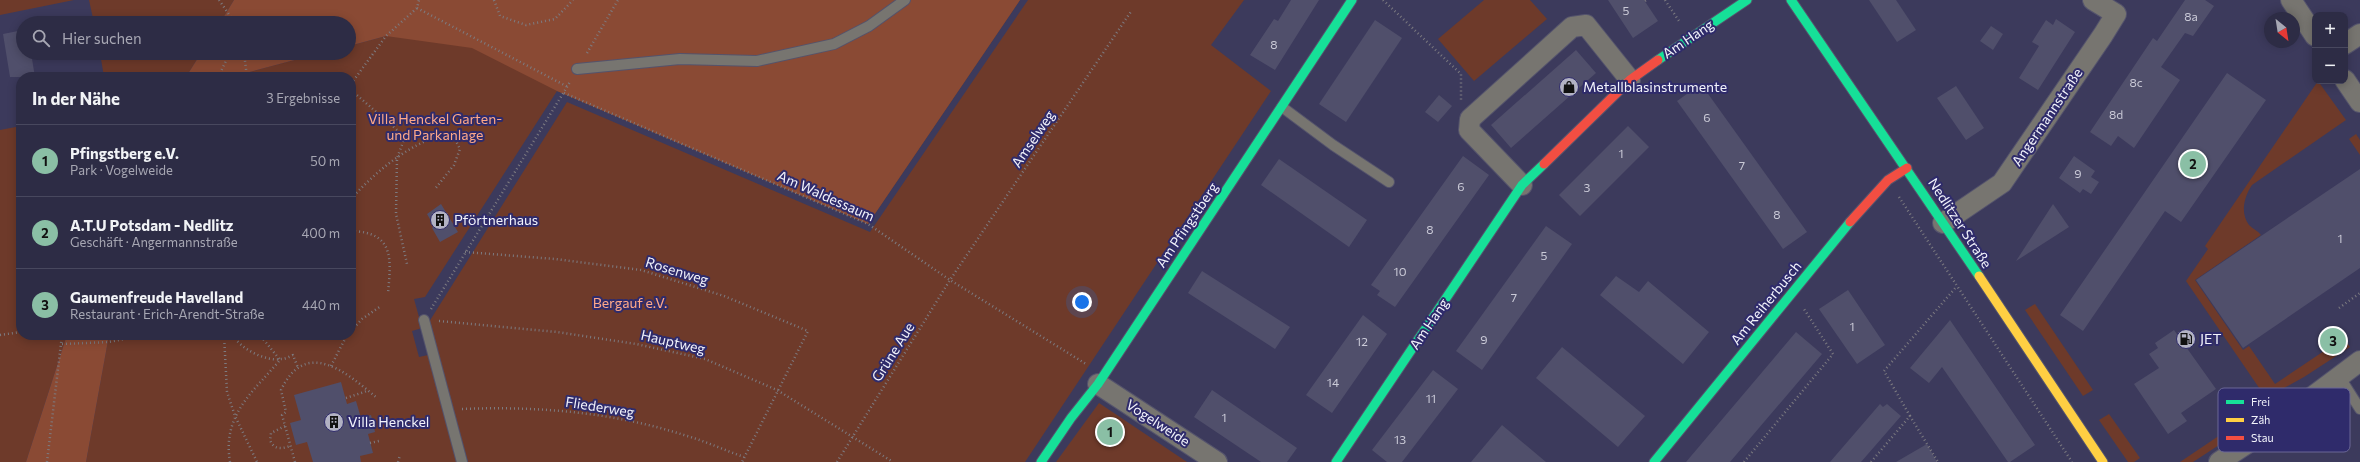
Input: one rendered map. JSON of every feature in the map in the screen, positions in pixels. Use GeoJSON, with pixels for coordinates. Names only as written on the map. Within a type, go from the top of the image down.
{"type":"FeatureCollection","features":[{"type":"Feature","properties":{"kind":"street","name":"Am Pfingstberg"},"geometry":{"type":"LineString","coordinates":[[1041,462],[1071,418],[1101,380],[1352,0]]}},
{"type":"Feature","properties":{"kind":"street","name":"Am Hang"},"geometry":{"type":"LineString","coordinates":[[1336,462],[1522,185],[1630,80],[1690,37],[1747,0]]}},
{"type":"Feature","properties":{"kind":"street","name":"Nedlitzer Straße"},"geometry":{"type":"LineString","coordinates":[[1791,0],[1907,168],[2103,462]]}},
{"type":"Feature","properties":{"kind":"street","name":"Angermannstraße"},"geometry":{"type":"LineString","coordinates":[[1943,223],[2002,183],[2103,35],[2116,14],[2093,0]]}},
{"type":"Feature","properties":{"kind":"street"},"geometry":{"type":"LineString","coordinates":[[2291,0],[2312,32]]}},
{"type":"Feature","properties":{"kind":"street"},"geometry":{"type":"LineString","coordinates":[[1522,185],[1469,130],[1470,119],[1572,27],[1586,25],[1630,80]]}},
{"type":"Feature","properties":{"kind":"street"},"geometry":{"type":"LineString","coordinates":[[2348,42],[2360,34]]}},
{"type":"Feature","properties":{"kind":"street"},"geometry":{"type":"LineString","coordinates":[[2348,84],[2360,102]]}},
{"type":"Feature","properties":{"kind":"street","name":"Am Reiherbusch"},"geometry":{"type":"LineString","coordinates":[[1654,462],[1853,219],[1888,180],[1907,168]]}},
{"type":"Feature","properties":{"kind":"street"},"geometry":{"type":"LineString","coordinates":[[2323,388],[2360,361]]}},
{"type":"Feature","properties":{"kind":"street","name":"Vogelweide"},"geometry":{"type":"LineString","coordinates":[[1101,380],[1217,462]]}},
{"type":"Feature","properties":{"kind":"street"},"geometry":{"type":"LineString","coordinates":[[2219,462],[2234,452]]}},
{"type":"Feature","properties":{"kind":"lane"},"geometry":{"type":"LineString","coordinates":[[577,70],[680,59],[757,61],[834,44],[869,26],[905,0]]}},
{"type":"Feature","properties":{"kind":"lane"},"geometry":{"type":"LineString","coordinates":[[1282,106],[1333,145],[1389,182]]}},
{"type":"Feature","properties":{"kind":"lane"},"geometry":{"type":"LineString","coordinates":[[424,320],[462,462]]}},
{"type":"Feature","properties":{"kind":"lane"},"geometry":{"type":"LineString","coordinates":[[2339,376],[2347,388]]}},
{"type":"Feature","properties":{"kind":"lane"},"geometry":{"type":"LineString","coordinates":[[2350,393],[2360,409]]}},
{"type":"Feature","properties":{"kind":"path"},"geometry":{"type":"LineString","coordinates":[[219,0],[230,16]]}},
{"type":"Feature","properties":{"kind":"path"},"geometry":{"type":"LineString","coordinates":[[356,77],[386,36],[417,8],[419,0]]}},
{"type":"Feature","properties":{"kind":"path"},"geometry":{"type":"LineString","coordinates":[[494,0],[500,16],[526,25],[555,19],[573,0]]}},
{"type":"Feature","properties":{"kind":"path"},"geometry":{"type":"LineString","coordinates":[[424,320],[568,87],[618,0]]}},
{"type":"Feature","properties":{"kind":"path"},"geometry":{"type":"LineString","coordinates":[[1383,0],[1462,74]]}},
{"type":"Feature","properties":{"kind":"path"},"geometry":{"type":"LineString","coordinates":[[1665,0],[1690,37]]}},
{"type":"Feature","properties":{"kind":"path"},"geometry":{"type":"LineString","coordinates":[[417,8],[568,87]]}},
{"type":"Feature","properties":{"kind":"path","name":"Amselweg"},"geometry":{"type":"LineString","coordinates":[[950,280],[1132,10]]}},
{"type":"Feature","properties":{"kind":"path"},"geometry":{"type":"LineString","coordinates":[[220,72],[226,60]]}},
{"type":"Feature","properties":{"kind":"path"},"geometry":{"type":"LineString","coordinates":[[245,60],[246,72]]}},
{"type":"Feature","properties":{"kind":"path","name":"Am Waldessaum"},"geometry":{"type":"LineString","coordinates":[[564,93],[868,224],[1101,380]]}},
{"type":"Feature","properties":{"kind":"path"},"geometry":{"type":"LineString","coordinates":[[356,94],[405,137],[397,158],[396,214],[407,264]]}},
{"type":"Feature","properties":{"kind":"path"},"geometry":{"type":"LineString","coordinates":[[356,193],[368,180],[425,139],[446,133],[455,139],[460,149],[454,165],[435,189]]}},
{"type":"Feature","properties":{"kind":"path"},"geometry":{"type":"LineString","coordinates":[[1888,180],[2072,462]]}},
{"type":"Feature","properties":{"kind":"path"},"geometry":{"type":"LineString","coordinates":[[356,231],[364,231],[378,237],[390,252],[391,266],[388,294]]}},
{"type":"Feature","properties":{"kind":"path","name":"Rosenweg"},"geometry":{"type":"LineString","coordinates":[[465,252],[555,259],[641,270],[724,296],[808,331],[777,390]]}},
{"type":"Feature","properties":{"kind":"path","name":"Grüne Aue"},"geometry":{"type":"LineString","coordinates":[[837,462],[852,435],[950,280]]}},
{"type":"Feature","properties":{"kind":"path"},"geometry":{"type":"LineString","coordinates":[[1938,462],[1884,371],[1957,286]]}},
{"type":"Feature","properties":{"kind":"path"},"geometry":{"type":"LineString","coordinates":[[1744,462],[1833,354],[1793,291]]}},
{"type":"Feature","properties":{"kind":"path"},"geometry":{"type":"LineString","coordinates":[[2339,308],[2360,293]]}},
{"type":"Feature","properties":{"kind":"path"},"geometry":{"type":"LineString","coordinates":[[356,326],[362,319],[381,306]]}},
{"type":"Feature","properties":{"kind":"path","name":"Hauptweg"},"geometry":{"type":"LineString","coordinates":[[424,320],[557,332],[636,344],[705,359],[777,390],[852,435],[892,462]]}},
{"type":"Feature","properties":{"kind":"path"},"geometry":{"type":"LineString","coordinates":[[0,335],[16,333]]}},
{"type":"Feature","properties":{"kind":"path"},"geometry":{"type":"LineString","coordinates":[[47,462],[62,340]]}},
{"type":"Feature","properties":{"kind":"path"},"geometry":{"type":"LineString","coordinates":[[62,344],[108,342],[119,340]]}},
{"type":"Feature","properties":{"kind":"path"},"geometry":{"type":"LineString","coordinates":[[224,340],[227,392],[235,416],[257,462]]}},
{"type":"Feature","properties":{"kind":"path"},"geometry":{"type":"LineString","coordinates":[[234,340],[246,349],[280,360]]}},
{"type":"Feature","properties":{"kind":"path"},"geometry":{"type":"LineString","coordinates":[[264,340],[280,360]]}},
{"type":"Feature","properties":{"kind":"path"},"geometry":{"type":"LineString","coordinates":[[331,366],[344,340]]}},
{"type":"Feature","properties":{"kind":"path"},"geometry":{"type":"LineString","coordinates":[[230,462],[230,427],[235,416],[254,387],[280,360],[293,355],[298,368]]}},
{"type":"Feature","properties":{"kind":"path"},"geometry":{"type":"LineString","coordinates":[[295,462],[282,415],[286,412],[280,390],[290,373],[298,368],[312,363],[331,366],[345,372],[377,398]]}},
{"type":"Feature","properties":{"kind":"path"},"geometry":{"type":"LineString","coordinates":[[346,398],[368,390]]}},
{"type":"Feature","properties":{"kind":"path"},"geometry":{"type":"LineString","coordinates":[[742,462],[777,390]]}},
{"type":"Feature","properties":{"kind":"path","name":"Fliederweg"},"geometry":{"type":"LineString","coordinates":[[447,410],[504,408],[560,410],[620,419],[684,435],[744,457]]}},
{"type":"Feature","properties":{"kind":"path"},"geometry":{"type":"LineString","coordinates":[[1871,462],[1910,416]]}},
{"type":"Feature","properties":{"kind":"path"},"geometry":{"type":"LineString","coordinates":[[285,426],[271,433],[270,440],[278,449],[290,446]]}},
{"type":"Feature","properties":{"kind":"path"},"geometry":{"type":"LineString","coordinates":[[370,443],[379,441]]}},
{"type":"Feature","properties":{"kind":"path"},"geometry":{"type":"LineString","coordinates":[[398,462],[400,455]]}},
{"type":"Feature","properties":{"kind":"green space"},"geometry":{"type":"Polygon","coordinates":[[[0,0],[74,0],[0,15],[0,0]]]}},
{"type":"Feature","properties":{"kind":"green space"},"geometry":{"type":"Polygon","coordinates":[[[89,0],[234,0],[224,16],[92,16],[89,0]]]}},
{"type":"Feature","properties":{"kind":"green space","name":"Villa Henckel Garten- und Parkanlage"},"geometry":{"type":"Polygon","coordinates":[[[390,0],[1020,0],[868,224],[557,91],[425,297],[414,299],[422,328],[412,331],[419,357],[428,355],[457,462],[86,462],[108,340],[356,340],[356,72],[250,72],[295,60],[356,60],[356,44],[386,36],[390,0]]]}},
{"type":"Feature","properties":{"kind":"green space","name":"Bergauf e.V."},"geometry":{"type":"Polygon","coordinates":[[[1028,0],[1244,0],[1211,45],[1271,91],[1025,462],[468,462],[429,322],[567,102],[870,232],[1028,0]]]}},
{"type":"Feature","properties":{"kind":"green space"},"geometry":{"type":"Polygon","coordinates":[[[1484,0],[1530,0],[1547,19],[1474,81],[1438,39],[1484,0]]]}},
{"type":"Feature","properties":{"kind":"green space"},"geometry":{"type":"Polygon","coordinates":[[[101,60],[197,60],[189,72],[103,72],[101,60]]]}},
{"type":"Feature","properties":{"kind":"green space"},"geometry":{"type":"Polygon","coordinates":[[[2316,84],[2320,84],[2346,120],[2252,185],[2245,200],[2244,210],[2246,220],[2249,225],[2261,235],[2195,280],[2243,350],[2249,346],[2275,384],[2330,347],[2331,349],[2345,340],[2350,347],[2284,388],[2259,388],[2186,281],[2208,249],[2205,246],[2316,84]]]}},
{"type":"Feature","properties":{"kind":"green space"},"geometry":{"type":"Polygon","coordinates":[[[16,127],[16,340],[65,340],[26,462],[0,462],[0,130],[16,127]]]}},
{"type":"Feature","properties":{"kind":"green space"},"geometry":{"type":"Polygon","coordinates":[[[2356,134],[2360,140],[2360,155],[2349,139],[2356,134]]]}},
{"type":"Feature","properties":{"kind":"green space"},"geometry":{"type":"Polygon","coordinates":[[[2035,304],[2093,390],[2083,396],[2025,310],[2035,304]]]}},
{"type":"Feature","properties":{"kind":"green space"},"geometry":{"type":"Polygon","coordinates":[[[1099,403],[1187,462],[1056,462],[1099,403]]]}},
{"type":"Feature","properties":{"kind":"green space"},"geometry":{"type":"Polygon","coordinates":[[[2109,414],[2140,458],[2134,462],[2128,462],[2099,420],[2109,414]]]}},
{"type":"Feature","properties":{"kind":"green space"},"geometry":{"type":"Polygon","coordinates":[[[2218,436],[2218,446],[2193,462],[2180,462],[2218,436]]]}},
{"type":"Feature","properties":{"kind":"shaded area"},"geometry":{"type":"Polygon","coordinates":[[[234,0],[1020,0],[868,224],[557,91],[472,48],[386,36],[356,44],[356,16],[224,16],[234,0]]]}},
{"type":"Feature","properties":{"kind":"shaded area"},"geometry":{"type":"Polygon","coordinates":[[[197,60],[295,60],[250,72],[189,72],[197,60]]]}},
{"type":"Feature","properties":{"kind":"shaded area"},"geometry":{"type":"Polygon","coordinates":[[[65,340],[108,340],[86,462],[26,462],[65,340]]]}},
{"type":"Feature","properties":{"kind":"building"},"geometry":{"type":"Polygon","coordinates":[[[1291,0],[1319,0],[1275,70],[1250,55],[1274,19],[1278,21],[1291,0]]]}},
{"type":"Feature","properties":{"kind":"building"},"geometry":{"type":"Polygon","coordinates":[[[1608,0],[1644,0],[1658,21],[1633,38],[1608,0]]]}},
{"type":"Feature","properties":{"kind":"building"},"geometry":{"type":"Polygon","coordinates":[[[1869,0],[1896,0],[1916,30],[1897,42],[1869,0]]]}},
{"type":"Feature","properties":{"kind":"building"},"geometry":{"type":"Polygon","coordinates":[[[2185,0],[2205,0],[2214,6],[2193,36],[2185,33],[2161,67],[2180,80],[2134,148],[2118,136],[2111,146],[2090,132],[2153,38],[2157,41],[2185,0]]]}},
{"type":"Feature","properties":{"kind":"building"},"geometry":{"type":"Polygon","coordinates":[[[2056,19],[2075,32],[2038,90],[2019,78],[2039,46],[2032,42],[2046,20],[2053,25],[2056,19]]]}},
{"type":"Feature","properties":{"kind":"building"},"geometry":{"type":"Polygon","coordinates":[[[1375,20],[1402,38],[1346,122],[1319,104],[1375,20]]]}},
{"type":"Feature","properties":{"kind":"building"},"geometry":{"type":"Polygon","coordinates":[[[1991,26],[2003,34],[1993,50],[1980,41],[1991,26]]]}},
{"type":"Feature","properties":{"kind":"building"},"geometry":{"type":"Polygon","coordinates":[[[16,31],[16,60],[32,60],[34,72],[16,72],[16,77],[10,77],[3,34],[16,31]]]}},
{"type":"Feature","properties":{"kind":"building"},"geometry":{"type":"Polygon","coordinates":[[[1576,50],[1596,73],[1511,148],[1491,125],[1576,50]]]}},
{"type":"Feature","properties":{"kind":"building"},"geometry":{"type":"Polygon","coordinates":[[[2227,73],[2266,100],[2181,222],[2165,211],[2083,331],[2060,315],[2227,73]]]}},
{"type":"Feature","properties":{"kind":"building"},"geometry":{"type":"Polygon","coordinates":[[[1701,84],[1807,232],[1783,249],[1677,101],[1701,84]]]}},
{"type":"Feature","properties":{"kind":"building"},"geometry":{"type":"Polygon","coordinates":[[[1956,86],[1984,128],[1966,140],[1937,98],[1956,86]]]}},
{"type":"Feature","properties":{"kind":"building"},"geometry":{"type":"Polygon","coordinates":[[[1439,95],[1452,106],[1438,122],[1425,112],[1439,95]]]}},
{"type":"Feature","properties":{"kind":"building"},"geometry":{"type":"Polygon","coordinates":[[[1628,126],[1649,147],[1580,216],[1559,195],[1628,126]]]}},
{"type":"Feature","properties":{"kind":"building"},"geometry":{"type":"Polygon","coordinates":[[[1463,156],[1489,175],[1395,307],[1377,295],[1380,291],[1371,285],[1463,156]]]}},
{"type":"Feature","properties":{"kind":"building"},"geometry":{"type":"Polygon","coordinates":[[[2074,156],[2095,171],[2091,177],[2099,182],[2091,194],[2083,189],[2080,193],[2059,178],[2074,156]]]}},
{"type":"Feature","properties":{"kind":"building"},"geometry":{"type":"Polygon","coordinates":[[[1279,159],[1367,220],[1349,247],[1261,185],[1279,159]]]}},
{"type":"Feature","properties":{"kind":"building"},"geometry":{"type":"Polygon","coordinates":[[[2360,169],[2360,268],[2243,348],[2196,280],[2360,169]]]}},
{"type":"Feature","properties":{"kind":"building","name":"Pförtnerhaus"},"geometry":{"type":"Polygon","coordinates":[[[441,204],[458,232],[440,242],[432,228],[434,226],[427,214],[441,204]]]}},
{"type":"Feature","properties":{"kind":"building"},"geometry":{"type":"Polygon","coordinates":[[[2053,204],[2069,227],[2016,261],[2053,204]]]}},
{"type":"Feature","properties":{"kind":"building"},"geometry":{"type":"Polygon","coordinates":[[[1546,226],[1572,244],[1482,370],[1456,351],[1546,226]]]}},
{"type":"Feature","properties":{"kind":"building"},"geometry":{"type":"Polygon","coordinates":[[[1202,271],[1290,327],[1275,349],[1188,293],[1202,271]]]}},
{"type":"Feature","properties":{"kind":"building"},"geometry":{"type":"Polygon","coordinates":[[[1616,276],[1639,292],[1648,281],[1709,332],[1683,364],[1600,295],[1616,276]]]}},
{"type":"Feature","properties":{"kind":"building"},"geometry":{"type":"Polygon","coordinates":[[[1848,290],[1885,345],[1857,364],[1819,309],[1848,290]]]}},
{"type":"Feature","properties":{"kind":"building"},"geometry":{"type":"Polygon","coordinates":[[[1363,315],[1387,334],[1332,413],[1306,395],[1363,315]]]}},
{"type":"Feature","properties":{"kind":"building"},"geometry":{"type":"Polygon","coordinates":[[[1950,320],[2035,445],[2010,462],[2008,462],[1942,367],[1929,383],[1910,368],[1950,320]]]}},
{"type":"Feature","properties":{"kind":"building"},"geometry":{"type":"Polygon","coordinates":[[[2174,330],[2216,389],[2181,413],[2187,421],[2168,434],[2134,384],[2159,368],[2149,354],[2158,348],[2155,343],[2174,330]]]}},
{"type":"Feature","properties":{"kind":"building"},"geometry":{"type":"Polygon","coordinates":[[[1796,332],[1822,354],[1730,462],[1686,462],[1796,332]]]}},
{"type":"Feature","properties":{"kind":"building"},"geometry":{"type":"Polygon","coordinates":[[[1562,347],[1645,416],[1618,447],[1536,378],[1562,347]]]}},
{"type":"Feature","properties":{"kind":"building"},"geometry":{"type":"Polygon","coordinates":[[[1433,370],[1458,389],[1402,462],[1387,462],[1372,450],[1433,370]]]}},
{"type":"Feature","properties":{"kind":"building","name":"Villa Henckel"},"geometry":{"type":"Polygon","coordinates":[[[341,382],[347,404],[356,401],[361,418],[371,415],[375,432],[368,434],[373,453],[360,456],[361,462],[313,462],[307,442],[296,445],[290,423],[301,420],[294,395],[341,382]]]}},
{"type":"Feature","properties":{"kind":"building"},"geometry":{"type":"Polygon","coordinates":[[[1212,390],[1297,448],[1287,462],[1261,462],[1194,417],[1212,390]]]}},
{"type":"Feature","properties":{"kind":"building"},"geometry":{"type":"Polygon","coordinates":[[[1880,404],[1883,407],[1887,404],[1901,416],[1861,462],[1830,462],[1880,404]]]}},
{"type":"Feature","properties":{"kind":"building"},"geometry":{"type":"Polygon","coordinates":[[[1502,425],[1546,462],[1471,462],[1502,425]]]}},
{"type":"Feature","properties":{"kind":"building"},"geometry":{"type":"Polygon","coordinates":[[[1927,444],[1937,462],[1896,462],[1927,444]]]}},
{"type":"Feature","properties":{"kind":"traffic: fast"},"geometry":{"type":"LineString","coordinates":[[1041,462],[1071,418],[1098,384],[1352,0]]}},
{"type":"Feature","properties":{"kind":"traffic: fast"},"geometry":{"type":"LineString","coordinates":[[1658,60],[1747,0]]}},
{"type":"Feature","properties":{"kind":"traffic: fast"},"geometry":{"type":"LineString","coordinates":[[1791,0],[1979,276]]}},
{"type":"Feature","properties":{"kind":"traffic: fast"},"geometry":{"type":"LineString","coordinates":[[1336,462],[1522,185],[1544,164]]}},
{"type":"Feature","properties":{"kind":"traffic: fast"},"geometry":{"type":"LineString","coordinates":[[1654,462],[1850,222]]}},
{"type":"Feature","properties":{"kind":"traffic: slow"},"geometry":{"type":"LineString","coordinates":[[1979,276],[2103,462]]}},
{"type":"Feature","properties":{"kind":"traffic: jam"},"geometry":{"type":"LineString","coordinates":[[1544,164],[1630,80],[1658,60]]}},
{"type":"Feature","properties":{"kind":"traffic: jam"},"geometry":{"type":"LineString","coordinates":[[1850,222],[1888,180],[1907,168]]}},
{"type":"Feature","properties":{"kind":"place","name":"Metallblasinstrumente"},"geometry":{"type":"Point","coordinates":[1569,87]}},
{"type":"Feature","properties":{"kind":"place","name":"A.T.U Potsdam - Nedlitz"},"geometry":{"type":"Point","coordinates":[2193,164]}},
{"type":"Feature","properties":{"kind":"place","name":"Pförtnerhaus"},"geometry":{"type":"Point","coordinates":[440,220]}},
{"type":"Feature","properties":{"kind":"place","name":"JET"},"geometry":{"type":"Point","coordinates":[2186,339]}},
{"type":"Feature","properties":{"kind":"place","name":"Gaumenfreude Havelland"},"geometry":{"type":"Point","coordinates":[2333,341]}},
{"type":"Feature","properties":{"kind":"place","name":"Villa Henckel"},"geometry":{"type":"Point","coordinates":[334,422]}},
{"type":"Feature","properties":{"kind":"place","name":"Pfingstberg e.V."},"geometry":{"type":"Point","coordinates":[1110,432]}}]}
